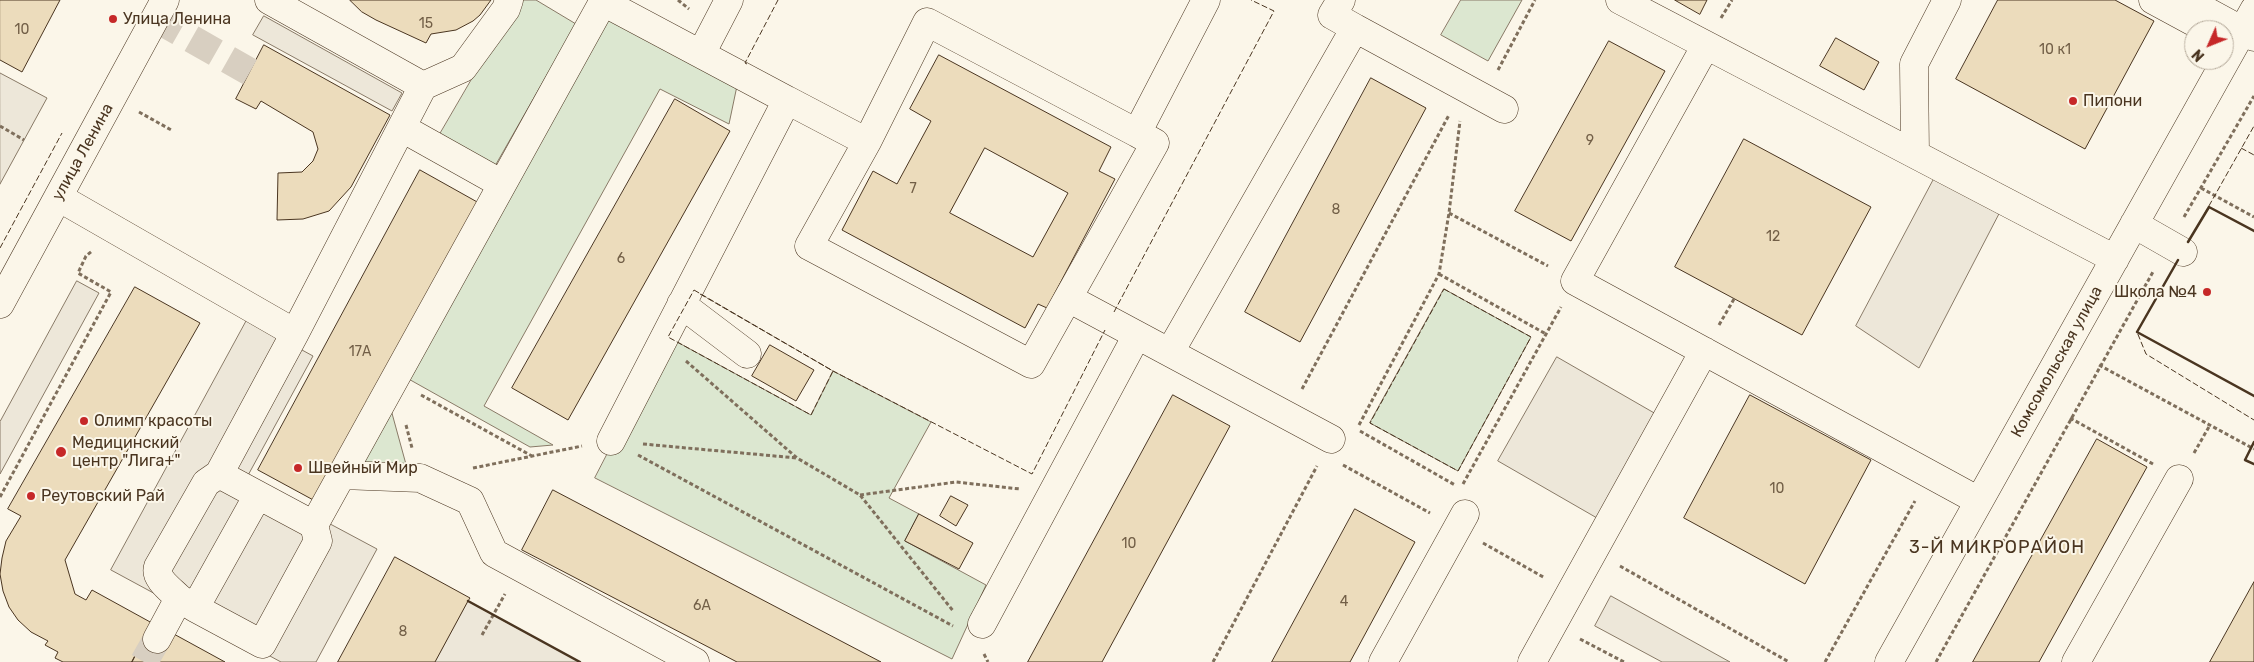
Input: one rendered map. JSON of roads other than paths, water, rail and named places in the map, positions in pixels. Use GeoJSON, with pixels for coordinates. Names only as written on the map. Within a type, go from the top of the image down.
{"type":"FeatureCollection","features":[{"type":"Feature","properties":{"kind":"street","name":"улица Ленина"},"geometry":{"type":"LineString","coordinates":[[0,304],[166,0]]}},
{"type":"Feature","properties":{"kind":"street"},"geometry":{"type":"LineString","coordinates":[[269,0],[423,86]]}},
{"type":"Feature","properties":{"kind":"street"},"geometry":{"type":"LineString","coordinates":[[508,0],[506,10],[463,68],[423,86],[295,333],[219,474],[206,483],[156,571],[159,577],[187,603],[262,644],[318,541],[314,525],[603,2],[867,142]]}},
{"type":"Feature","properties":{"kind":"street"},"geometry":{"type":"LineString","coordinates":[[701,54],[729,0]]}},
{"type":"Feature","properties":{"kind":"street"},"geometry":{"type":"LineString","coordinates":[[1137,132],[1206,0]]}},
{"type":"Feature","properties":{"kind":"street"},"geometry":{"type":"LineString","coordinates":[[1340,0],[1332,15],[1483,98]]}},
{"type":"Feature","properties":{"kind":"street"},"geometry":{"type":"LineString","coordinates":[[1620,0],[2114,259]]}},
{"type":"Feature","properties":{"kind":"street"},"geometry":{"type":"LineString","coordinates":[[1915,154],[1914,64],[1948,0]]}},
{"type":"Feature","properties":{"kind":"street"},"geometry":{"type":"LineString","coordinates":[[2153,0],[2190,20]]}},
{"type":"Feature","properties":{"kind":"street"},"geometry":{"type":"LineString","coordinates":[[2186,0],[2242,32]]}},
{"type":"Feature","properties":{"kind":"street"},"geometry":{"type":"LineString","coordinates":[[927,22],[1137,132],[1155,142],[1031,364],[810,246],[867,142],[927,22]]}},
{"type":"Feature","properties":{"kind":"street"},"geometry":{"type":"LineString","coordinates":[[1170,352],[1355,28]]}},
{"type":"Feature","properties":{"kind":"street","name":"Комсомольская улица"},"geometry":{"type":"LineString","coordinates":[[1889,662],[2242,32]]}},
{"type":"Feature","properties":{"kind":"street"},"geometry":{"type":"LineString","coordinates":[[1706,45],[1575,282],[1979,501]]}},
{"type":"Feature","properties":{"kind":"street"},"geometry":{"type":"LineString","coordinates":[[611,440],[786,100]]}},
{"type":"Feature","properties":{"kind":"street"},"geometry":{"type":"LineString","coordinates":[[402,128],[502,184]]}},
{"type":"Feature","properties":{"kind":"street"},"geometry":{"type":"LineString","coordinates":[[58,197],[295,333]]}},
{"type":"Feature","properties":{"kind":"street"},"geometry":{"type":"LineString","coordinates":[[2134,224],[2183,252]]}},
{"type":"Feature","properties":{"kind":"street"},"geometry":{"type":"LineString","coordinates":[[1068,298],[1288,416],[1325,451]]}},
{"type":"Feature","properties":{"kind":"street"},"geometry":{"type":"LineString","coordinates":[[681,304],[747,354]]}},
{"type":"Feature","properties":{"kind":"street"},"geometry":{"type":"LineString","coordinates":[[969,626],[1051,492],[1137,335]]}},
{"type":"Feature","properties":{"kind":"street"},"geometry":{"type":"LineString","coordinates":[[1532,662],[1704,352]]}},
{"type":"Feature","properties":{"kind":"street"},"geometry":{"type":"LineString","coordinates":[[219,474],[314,525]]}},
{"type":"Feature","properties":{"kind":"street"},"geometry":{"type":"LineString","coordinates":[[342,475],[420,478],[470,501],[494,553],[688,660]]}},
{"type":"Feature","properties":{"kind":"street"},"geometry":{"type":"LineString","coordinates":[[2076,662],[2179,479]]}},
{"type":"Feature","properties":{"kind":"street"},"geometry":{"type":"LineString","coordinates":[[157,639],[187,603],[258,495]]}},
{"type":"Feature","properties":{"kind":"street"},"geometry":{"type":"LineString","coordinates":[[1383,662],[1465,514]]}},
{"type":"Feature","properties":{"kind":"tunnel"},"geometry":{"type":"LineString","coordinates":[[155,18],[250,72]]}},
{"type":"Feature","properties":{"kind":"tunnel"},"geometry":{"type":"LineString","coordinates":[[144,662],[157,639]]}},
{"type":"Feature","properties":{"kind":"place","name":"Улица Ленина"},"geometry":{"type":"Point","coordinates":[113,19]}},
{"type":"Feature","properties":{"kind":"place","name":"Пипони"},"geometry":{"type":"Point","coordinates":[2073,101]}},
{"type":"Feature","properties":{"kind":"place","name":"Школа №4"},"geometry":{"type":"Point","coordinates":[2207,292]}},
{"type":"Feature","properties":{"kind":"place","name":"Олимп красоты"},"geometry":{"type":"Point","coordinates":[84,421]}},
{"type":"Feature","properties":{"kind":"place","name":"Медицинский центр \"Лига+\""},"geometry":{"type":"Point","coordinates":[61,452]}},
{"type":"Feature","properties":{"kind":"place","name":"Швейный Мир"},"geometry":{"type":"Point","coordinates":[298,468]}},
{"type":"Feature","properties":{"kind":"place","name":"Реутовский Рай"},"geometry":{"type":"Point","coordinates":[31,496]}},
{"type":"Feature","properties":{"kind":"district","name":"3-Й МИКРОРАЙОН"},"geometry":{"type":"Point","coordinates":[1997,548]}}]}
